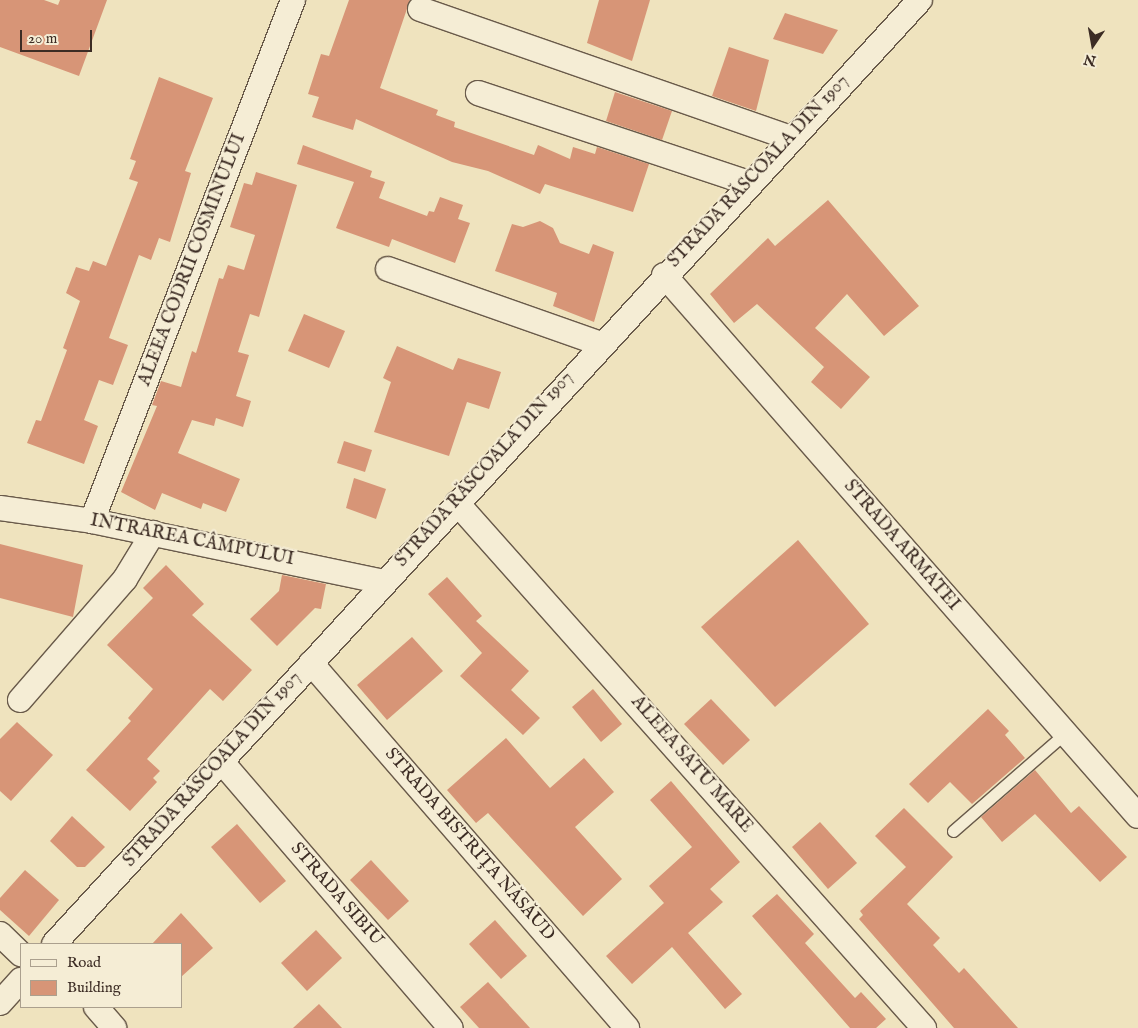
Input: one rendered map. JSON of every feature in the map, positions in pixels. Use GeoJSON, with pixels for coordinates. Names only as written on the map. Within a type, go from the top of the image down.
{"type":"FeatureCollection","features":[{"type":"Feature","properties":{"kind":"street","name":"ALEEA CODRII COSMINULUI"},"geometry":{"type":"LineString","coordinates":[[92,521],[293,0]]}},
{"type":"Feature","properties":{"kind":"street","name":"STRADA RĂSCOALA DIN 1907"},"geometry":{"type":"LineString","coordinates":[[55,943],[748,183],[920,0]]}},
{"type":"Feature","properties":{"kind":"street"},"geometry":{"type":"LineString","coordinates":[[420,9],[790,138]]}},
{"type":"Feature","properties":{"kind":"street"},"geometry":{"type":"LineString","coordinates":[[478,93],[748,183]]}},
{"type":"Feature","properties":{"kind":"street"},"geometry":{"type":"LineString","coordinates":[[388,269],[601,344]]}},
{"type":"Feature","properties":{"kind":"street","name":"STRADA ARMATEI"},"geometry":{"type":"LineString","coordinates":[[664,275],[1064,734],[1138,816]]}},
{"type":"Feature","properties":{"kind":"street","name":"ALEEA SATU MARE"},"geometry":{"type":"LineString","coordinates":[[456,503],[924,1028]]}},
{"type":"Feature","properties":{"kind":"street","name":"INTRAREA CÂMPULUI"},"geometry":{"type":"LineString","coordinates":[[0,508],[92,521],[383,582]]}},
{"type":"Feature","properties":{"kind":"street"},"geometry":{"type":"LineString","coordinates":[[20,700],[124,579],[152,533]]}},
{"type":"Feature","properties":{"kind":"street","name":"STRADA BISTRIȚA NĂSĂUD"},"geometry":{"type":"LineString","coordinates":[[311,663],[627,1028]]}},
{"type":"Feature","properties":{"kind":"street","name":"STRADA SIBIU"},"geometry":{"type":"LineString","coordinates":[[221,761],[451,1028]]}},
{"type":"Feature","properties":{"kind":"street"},"geometry":{"type":"LineString","coordinates":[[0,934],[20,953]]}},
{"type":"Feature","properties":{"kind":"street"},"geometry":{"type":"LineString","coordinates":[[0,1003],[20,981]]}},
{"type":"Feature","properties":{"kind":"street"},"geometry":{"type":"LineString","coordinates":[[97,1008],[114,1028]]}},
{"type":"Feature","properties":{"kind":"lane"},"geometry":{"type":"LineString","coordinates":[[953,831],[1064,734]]}},
{"type":"Feature","properties":{"kind":"building"},"geometry":{"type":"Polygon","coordinates":[[[0,0],[44,0],[58,5],[60,0],[107,0],[79,76],[0,47],[0,0]]]}},
{"type":"Feature","properties":{"kind":"building"},"geometry":{"type":"Polygon","coordinates":[[[349,0],[410,0],[380,88],[438,110],[436,115],[455,122],[454,127],[534,155],[538,145],[570,159],[573,147],[595,154],[597,147],[649,164],[633,212],[545,184],[540,194],[488,171],[452,162],[356,119],[353,130],[312,117],[319,97],[308,94],[321,54],[329,56],[349,0]]]}},
{"type":"Feature","properties":{"kind":"building"},"geometry":{"type":"Polygon","coordinates":[[[599,0],[650,0],[632,61],[587,43],[599,0]]]}},
{"type":"Feature","properties":{"kind":"building"},"geometry":{"type":"Polygon","coordinates":[[[785,13],[838,30],[823,54],[773,39],[785,13]]]}},
{"type":"Feature","properties":{"kind":"building"},"geometry":{"type":"Polygon","coordinates":[[[729,47],[769,60],[756,111],[712,96],[729,47]]]}},
{"type":"Feature","properties":{"kind":"building"},"geometry":{"type":"Polygon","coordinates":[[[159,77],[213,98],[185,171],[191,173],[170,242],[159,238],[151,260],[139,255],[109,338],[128,345],[113,385],[99,380],[84,420],[98,426],[84,464],[27,443],[36,420],[41,421],[67,350],[63,348],[80,301],[66,293],[76,267],[89,271],[93,261],[106,266],[138,182],[129,179],[136,161],[130,159],[159,77]]]}},
{"type":"Feature","properties":{"kind":"building"},"geometry":{"type":"Polygon","coordinates":[[[615,92],[672,111],[662,140],[606,121],[615,92]]]}},
{"type":"Feature","properties":{"kind":"building"},"geometry":{"type":"Polygon","coordinates":[[[303,145],[372,171],[370,177],[385,182],[379,198],[427,216],[429,211],[434,212],[440,197],[463,205],[458,219],[470,223],[455,263],[392,239],[389,247],[336,228],[354,182],[297,164],[303,145]]]}},
{"type":"Feature","properties":{"kind":"building"},"geometry":{"type":"Polygon","coordinates":[[[256,172],[297,185],[259,317],[250,314],[238,352],[249,355],[236,396],[251,401],[243,427],[216,418],[214,426],[192,420],[178,453],[240,479],[226,512],[203,503],[201,509],[162,493],[155,510],[121,492],[157,406],[152,405],[161,381],[181,387],[192,351],[196,353],[219,278],[223,279],[228,265],[244,270],[255,235],[230,227],[244,183],[252,185],[256,172]]]}},
{"type":"Feature","properties":{"kind":"building"},"geometry":{"type":"Polygon","coordinates":[[[828,200],[919,306],[884,336],[847,294],[815,328],[870,377],[841,409],[811,382],[824,367],[757,304],[734,323],[710,294],[768,238],[775,246],[828,200]]]}},
{"type":"Feature","properties":{"kind":"building"},"geometry":{"type":"Polygon","coordinates":[[[540,221],[553,228],[560,243],[589,254],[593,244],[614,252],[594,322],[553,306],[557,293],[495,271],[512,224],[523,227],[540,221]]]}},
{"type":"Feature","properties":{"kind":"building"},"geometry":{"type":"Polygon","coordinates":[[[304,314],[345,331],[329,368],[288,351],[304,314]]]}},
{"type":"Feature","properties":{"kind":"building"},"geometry":{"type":"Polygon","coordinates":[[[397,346],[453,370],[458,358],[501,372],[489,409],[467,402],[449,456],[374,432],[391,382],[383,378],[397,346]]]}},
{"type":"Feature","properties":{"kind":"building"},"geometry":{"type":"Polygon","coordinates":[[[344,441],[372,450],[365,472],[337,463],[344,441]]]}},
{"type":"Feature","properties":{"kind":"building"},"geometry":{"type":"Polygon","coordinates":[[[354,478],[386,489],[376,519],[346,508],[354,478]]]}},
{"type":"Feature","properties":{"kind":"building"},"geometry":{"type":"Polygon","coordinates":[[[798,540],[869,624],[775,707],[701,627],[798,540]]]}},
{"type":"Feature","properties":{"kind":"building"},"geometry":{"type":"Polygon","coordinates":[[[0,544],[83,565],[73,617],[0,598],[0,544]]]}},
{"type":"Feature","properties":{"kind":"building"},"geometry":{"type":"Polygon","coordinates":[[[166,565],[204,604],[192,615],[252,670],[223,701],[210,689],[147,759],[160,771],[153,778],[157,782],[130,811],[86,770],[131,721],[128,718],[153,689],[107,645],[153,598],[143,588],[166,565]]]}},
{"type":"Feature","properties":{"kind":"building"},"geometry":{"type":"Polygon","coordinates":[[[282,575],[326,584],[321,609],[315,608],[277,646],[250,619],[279,591],[282,575]]]}},
{"type":"Feature","properties":{"kind":"building"},"geometry":{"type":"Polygon","coordinates":[[[447,577],[482,616],[476,621],[529,671],[511,690],[540,718],[523,735],[460,676],[482,653],[428,594],[447,577]]]}},
{"type":"Feature","properties":{"kind":"building"},"geometry":{"type":"Polygon","coordinates":[[[412,637],[443,671],[387,720],[357,685],[412,637]]]}},
{"type":"Feature","properties":{"kind":"building"},"geometry":{"type":"Polygon","coordinates":[[[593,689],[622,724],[601,742],[572,707],[593,689]]]}},
{"type":"Feature","properties":{"kind":"building"},"geometry":{"type":"Polygon","coordinates":[[[711,699],[750,740],[723,765],[684,724],[711,699]]]}},
{"type":"Feature","properties":{"kind":"building"},"geometry":{"type":"Polygon","coordinates":[[[988,709],[1009,731],[1005,735],[1025,758],[972,804],[950,782],[928,803],[909,784],[988,709]]]}},
{"type":"Feature","properties":{"kind":"building"},"geometry":{"type":"Polygon","coordinates":[[[17,722],[53,755],[11,801],[0,791],[0,739],[17,722]]]}},
{"type":"Feature","properties":{"kind":"building"},"geometry":{"type":"Polygon","coordinates":[[[506,738],[550,788],[584,758],[614,792],[575,827],[622,879],[583,916],[488,813],[476,823],[447,790],[506,738]]]}},
{"type":"Feature","properties":{"kind":"building"},"geometry":{"type":"Polygon","coordinates":[[[1035,770],[1071,813],[1079,806],[1127,857],[1100,882],[1035,814],[1002,842],[981,817],[1035,770]]]}},
{"type":"Feature","properties":{"kind":"building"},"geometry":{"type":"Polygon","coordinates":[[[671,781],[740,862],[710,889],[723,902],[688,933],[742,994],[725,1009],[672,947],[632,984],[606,956],[664,903],[649,886],[692,847],[650,800],[671,781]]]}},
{"type":"Feature","properties":{"kind":"building"},"geometry":{"type":"Polygon","coordinates":[[[904,808],[953,857],[907,904],[940,938],[933,945],[959,973],[964,968],[1018,1028],[954,1028],[859,919],[863,915],[860,911],[906,867],[875,836],[904,808]]]}},
{"type":"Feature","properties":{"kind":"building"},"geometry":{"type":"Polygon","coordinates":[[[72,816],[105,847],[85,867],[77,867],[50,841],[72,816]]]}},
{"type":"Feature","properties":{"kind":"building"},"geometry":{"type":"Polygon","coordinates":[[[820,822],[857,863],[828,889],[792,847],[820,822]]]}},
{"type":"Feature","properties":{"kind":"building"},"geometry":{"type":"Polygon","coordinates":[[[237,824],[286,881],[260,903],[211,847],[237,824]]]}},
{"type":"Feature","properties":{"kind":"building"},"geometry":{"type":"Polygon","coordinates":[[[371,860],[409,901],[388,920],[350,880],[371,860]]]}},
{"type":"Feature","properties":{"kind":"building"},"geometry":{"type":"Polygon","coordinates":[[[25,870],[59,900],[29,936],[0,910],[0,898],[25,870]]]}},
{"type":"Feature","properties":{"kind":"building"},"geometry":{"type":"Polygon","coordinates":[[[777,894],[814,934],[805,943],[855,998],[861,992],[886,1019],[876,1028],[850,1028],[752,916],[777,894]]]}},
{"type":"Feature","properties":{"kind":"building"},"geometry":{"type":"Polygon","coordinates":[[[181,913],[213,948],[182,976],[182,943],[153,943],[181,913]]]}},
{"type":"Feature","properties":{"kind":"building"},"geometry":{"type":"Polygon","coordinates":[[[495,920],[527,956],[501,979],[469,944],[495,920]]]}},
{"type":"Feature","properties":{"kind":"building"},"geometry":{"type":"Polygon","coordinates":[[[316,930],[342,958],[307,991],[281,963],[316,930]]]}},
{"type":"Feature","properties":{"kind":"building"},"geometry":{"type":"Polygon","coordinates":[[[488,982],[530,1028],[479,1028],[460,1007],[488,982]]]}},
{"type":"Feature","properties":{"kind":"building"},"geometry":{"type":"Polygon","coordinates":[[[319,1004],[342,1028],[293,1028],[319,1004]]]}}]}
